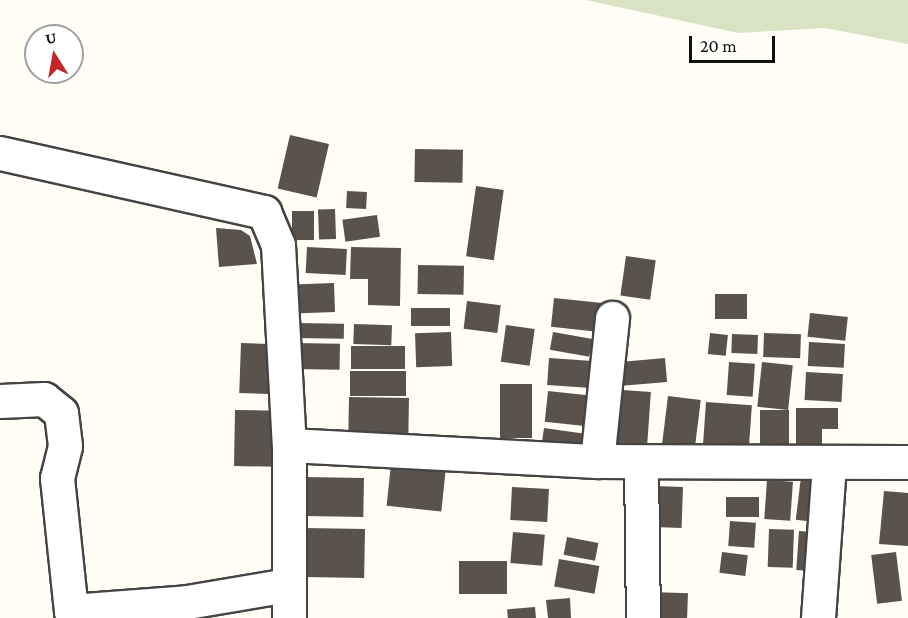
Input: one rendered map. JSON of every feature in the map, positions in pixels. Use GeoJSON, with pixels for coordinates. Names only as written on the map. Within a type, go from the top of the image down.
{"type":"FeatureCollection","features":[{"type":"Feature","properties":{"kind":"street"},"geometry":{"type":"LineString","coordinates":[[0,153],[264,212],[278,245],[289,445],[289,618]]}},
{"type":"Feature","properties":{"kind":"street"},"geometry":{"type":"LineString","coordinates":[[597,461],[612,318]]}},
{"type":"Feature","properties":{"kind":"street"},"geometry":{"type":"LineString","coordinates":[[0,401],[44,399],[61,413],[65,446],[57,478],[71,615],[187,603],[288,585]]}},
{"type":"Feature","properties":{"kind":"street"},"geometry":{"type":"LineString","coordinates":[[289,445],[597,461],[908,462]]}},
{"type":"Feature","properties":{"kind":"street"},"geometry":{"type":"LineString","coordinates":[[641,462],[643,618]]}},
{"type":"Feature","properties":{"kind":"street"},"geometry":{"type":"LineString","coordinates":[[818,618],[829,463]]}},
{"type":"Feature","properties":{"kind":"green space"},"geometry":{"type":"Polygon","coordinates":[[[586,0],[908,0],[908,44],[825,28],[738,33],[586,0]]]}},
{"type":"Feature","properties":{"kind":"building"},"geometry":{"type":"Polygon","coordinates":[[[290,135],[329,144],[317,198],[278,189],[290,135]]]}},
{"type":"Feature","properties":{"kind":"building"},"geometry":{"type":"Polygon","coordinates":[[[415,149],[463,150],[462,183],[414,182],[415,149]]]}},
{"type":"Feature","properties":{"kind":"building"},"geometry":{"type":"Polygon","coordinates":[[[476,186],[504,190],[494,260],[466,256],[476,186]]]}},
{"type":"Feature","properties":{"kind":"building"},"geometry":{"type":"Polygon","coordinates":[[[347,191],[367,192],[366,209],[346,208],[347,191]]]}},
{"type":"Feature","properties":{"kind":"building"},"geometry":{"type":"Polygon","coordinates":[[[335,209],[336,239],[319,240],[318,210],[335,209]]]}},
{"type":"Feature","properties":{"kind":"building"},"geometry":{"type":"Polygon","coordinates":[[[292,211],[314,211],[314,240],[292,240],[292,211]]]}},
{"type":"Feature","properties":{"kind":"building"},"geometry":{"type":"Polygon","coordinates":[[[377,215],[380,237],[345,242],[342,220],[377,215]]]}},
{"type":"Feature","properties":{"kind":"building"},"geometry":{"type":"Polygon","coordinates":[[[216,228],[241,230],[250,236],[257,264],[219,267],[216,228]]]}},
{"type":"Feature","properties":{"kind":"building"},"geometry":{"type":"Polygon","coordinates":[[[307,247],[347,249],[346,275],[306,273],[307,247]]]}},
{"type":"Feature","properties":{"kind":"building"},"geometry":{"type":"Polygon","coordinates":[[[351,247],[401,248],[400,306],[368,305],[368,279],[350,279],[351,247]]]}},
{"type":"Feature","properties":{"kind":"building"},"geometry":{"type":"Polygon","coordinates":[[[626,256],[656,260],[650,300],[620,296],[626,256]]]}},
{"type":"Feature","properties":{"kind":"building"},"geometry":{"type":"Polygon","coordinates":[[[418,265],[464,266],[463,295],[417,294],[418,265]]]}},
{"type":"Feature","properties":{"kind":"building"},"geometry":{"type":"Polygon","coordinates":[[[334,283],[335,312],[294,313],[293,284],[334,283]]]}},
{"type":"Feature","properties":{"kind":"building"},"geometry":{"type":"Polygon","coordinates":[[[715,294],[747,294],[747,319],[715,319],[715,294]]]}},
{"type":"Feature","properties":{"kind":"building"},"geometry":{"type":"Polygon","coordinates":[[[554,298],[605,303],[602,332],[551,327],[554,298]]]}},
{"type":"Feature","properties":{"kind":"building"},"geometry":{"type":"Polygon","coordinates":[[[467,301],[501,305],[497,333],[464,329],[467,301]]]}},
{"type":"Feature","properties":{"kind":"building"},"geometry":{"type":"Polygon","coordinates":[[[411,308],[450,308],[450,326],[411,326],[411,308]]]}},
{"type":"Feature","properties":{"kind":"building"},"geometry":{"type":"Polygon","coordinates":[[[810,313],[848,317],[845,341],[807,337],[810,313]]]}},
{"type":"Feature","properties":{"kind":"building"},"geometry":{"type":"Polygon","coordinates":[[[296,323],[344,324],[344,339],[296,338],[296,323]]]}},
{"type":"Feature","properties":{"kind":"building"},"geometry":{"type":"Polygon","coordinates":[[[354,324],[392,325],[391,345],[353,344],[354,324]]]}},
{"type":"Feature","properties":{"kind":"building"},"geometry":{"type":"Polygon","coordinates":[[[506,325],[535,329],[530,366],[501,362],[506,325]]]}},
{"type":"Feature","properties":{"kind":"building"},"geometry":{"type":"Polygon","coordinates":[[[451,332],[452,366],[416,367],[415,333],[451,332]]]}},
{"type":"Feature","properties":{"kind":"building"},"geometry":{"type":"Polygon","coordinates":[[[553,332],[592,339],[589,357],[550,350],[553,332]]]}},
{"type":"Feature","properties":{"kind":"building"},"geometry":{"type":"Polygon","coordinates":[[[710,333],[728,335],[726,356],[708,354],[710,333]]]}},
{"type":"Feature","properties":{"kind":"building"},"geometry":{"type":"Polygon","coordinates":[[[764,333],[801,334],[800,358],[763,357],[764,333]]]}},
{"type":"Feature","properties":{"kind":"building"},"geometry":{"type":"Polygon","coordinates":[[[732,334],[758,335],[757,354],[731,353],[732,334]]]}},
{"type":"Feature","properties":{"kind":"building"},"geometry":{"type":"Polygon","coordinates":[[[809,342],[845,344],[844,368],[808,366],[809,342]]]}},
{"type":"Feature","properties":{"kind":"building"},"geometry":{"type":"Polygon","coordinates":[[[241,343],[277,344],[275,394],[239,393],[241,343]]]}},
{"type":"Feature","properties":{"kind":"building"},"geometry":{"type":"Polygon","coordinates":[[[294,343],[340,344],[340,370],[294,369],[294,343]]]}},
{"type":"Feature","properties":{"kind":"building"},"geometry":{"type":"Polygon","coordinates":[[[351,346],[405,346],[405,369],[351,369],[351,346]]]}},
{"type":"Feature","properties":{"kind":"building"},"geometry":{"type":"Polygon","coordinates":[[[549,358],[593,361],[591,388],[547,385],[549,358]]]}},
{"type":"Feature","properties":{"kind":"building"},"geometry":{"type":"Polygon","coordinates":[[[665,358],[667,382],[619,386],[617,362],[665,358]]]}},
{"type":"Feature","properties":{"kind":"building"},"geometry":{"type":"Polygon","coordinates":[[[729,362],[755,364],[753,397],[727,395],[729,362]]]}},
{"type":"Feature","properties":{"kind":"building"},"geometry":{"type":"Polygon","coordinates":[[[762,362],[793,365],[788,410],[757,407],[762,362]]]}},
{"type":"Feature","properties":{"kind":"building"},"geometry":{"type":"Polygon","coordinates":[[[350,371],[406,371],[406,396],[350,396],[350,371]]]}},
{"type":"Feature","properties":{"kind":"building"},"geometry":{"type":"Polygon","coordinates":[[[806,372],[843,374],[841,402],[805,400],[806,372]]]}},
{"type":"Feature","properties":{"kind":"building"},"geometry":{"type":"Polygon","coordinates":[[[500,384],[532,384],[532,438],[500,438],[500,384]]]}},
{"type":"Feature","properties":{"kind":"building"},"geometry":{"type":"Polygon","coordinates":[[[608,389],[651,392],[646,457],[603,454],[608,389]]]}},
{"type":"Feature","properties":{"kind":"building"},"geometry":{"type":"Polygon","coordinates":[[[548,391],[595,396],[592,427],[545,422],[548,391]]]}},
{"type":"Feature","properties":{"kind":"building"},"geometry":{"type":"Polygon","coordinates":[[[668,396],[701,400],[694,457],[661,453],[668,396]]]}},
{"type":"Feature","properties":{"kind":"building"},"geometry":{"type":"Polygon","coordinates":[[[349,397],[409,398],[408,442],[348,441],[349,397]]]}},
{"type":"Feature","properties":{"kind":"building"},"geometry":{"type":"Polygon","coordinates":[[[706,402],[752,405],[748,455],[703,452],[706,402]]]}},
{"type":"Feature","properties":{"kind":"building"},"geometry":{"type":"Polygon","coordinates":[[[796,408],[838,408],[838,429],[822,429],[822,454],[796,454],[796,408]]]}},
{"type":"Feature","properties":{"kind":"building"},"geometry":{"type":"Polygon","coordinates":[[[235,410],[275,411],[274,467],[234,466],[235,410]]]}},
{"type":"Feature","properties":{"kind":"building"},"geometry":{"type":"Polygon","coordinates":[[[760,410],[789,410],[789,455],[760,455],[760,410]]]}},
{"type":"Feature","properties":{"kind":"building"},"geometry":{"type":"Polygon","coordinates":[[[544,428],[587,434],[584,452],[541,446],[544,428]]]}},
{"type":"Feature","properties":{"kind":"building"},"geometry":{"type":"Polygon","coordinates":[[[391,464],[446,470],[441,512],[387,506],[391,464]]]}},
{"type":"Feature","properties":{"kind":"building"},"geometry":{"type":"Polygon","coordinates":[[[305,477],[364,478],[363,517],[304,516],[305,477]]]}},
{"type":"Feature","properties":{"kind":"building"},"geometry":{"type":"Polygon","coordinates":[[[801,477],[825,480],[820,523],[796,520],[801,477]]]}},
{"type":"Feature","properties":{"kind":"building"},"geometry":{"type":"Polygon","coordinates":[[[767,480],[793,482],[790,521],[764,519],[767,480]]]}},
{"type":"Feature","properties":{"kind":"building"},"geometry":{"type":"Polygon","coordinates":[[[655,486],[683,487],[682,528],[654,527],[655,486]]]}},
{"type":"Feature","properties":{"kind":"building"},"geometry":{"type":"Polygon","coordinates":[[[512,487],[549,489],[547,522],[510,520],[512,487]]]}},
{"type":"Feature","properties":{"kind":"building"},"geometry":{"type":"Polygon","coordinates":[[[884,491],[908,493],[908,546],[879,544],[884,491]]]}},
{"type":"Feature","properties":{"kind":"building"},"geometry":{"type":"Polygon","coordinates":[[[726,497],[759,497],[759,517],[726,517],[726,497]]]}},
{"type":"Feature","properties":{"kind":"building"},"geometry":{"type":"Polygon","coordinates":[[[730,521],[756,523],[754,548],[728,546],[730,521]]]}},
{"type":"Feature","properties":{"kind":"building"},"geometry":{"type":"Polygon","coordinates":[[[304,528],[365,529],[364,578],[303,577],[304,528]]]}},
{"type":"Feature","properties":{"kind":"building"},"geometry":{"type":"Polygon","coordinates":[[[769,529],[794,530],[793,568],[768,567],[769,529]]]}},
{"type":"Feature","properties":{"kind":"building"},"geometry":{"type":"Polygon","coordinates":[[[799,531],[814,532],[811,571],[796,570],[799,531]]]}},
{"type":"Feature","properties":{"kind":"building"},"geometry":{"type":"Polygon","coordinates":[[[513,532],[545,535],[542,566],[510,563],[513,532]]]}},
{"type":"Feature","properties":{"kind":"building"},"geometry":{"type":"Polygon","coordinates":[[[567,537],[598,543],[595,561],[564,555],[567,537]]]}},
{"type":"Feature","properties":{"kind":"building"},"geometry":{"type":"Polygon","coordinates":[[[722,552],[748,555],[745,576],[719,573],[722,552]]]}},
{"type":"Feature","properties":{"kind":"building"},"geometry":{"type":"Polygon","coordinates":[[[896,552],[902,601],[877,604],[871,555],[896,552]]]}},
{"type":"Feature","properties":{"kind":"building"},"geometry":{"type":"Polygon","coordinates":[[[559,559],[599,566],[595,594],[554,587],[559,559]]]}},
{"type":"Feature","properties":{"kind":"building"},"geometry":{"type":"Polygon","coordinates":[[[459,561],[507,561],[507,594],[459,594],[459,561]]]}},
{"type":"Feature","properties":{"kind":"building"},"geometry":{"type":"Polygon","coordinates":[[[651,592],[688,593],[687,618],[650,618],[651,592]]]}},
{"type":"Feature","properties":{"kind":"building"},"geometry":{"type":"Polygon","coordinates":[[[570,598],[571,618],[548,618],[546,600],[570,598]]]}},
{"type":"Feature","properties":{"kind":"building"},"geometry":{"type":"Polygon","coordinates":[[[535,607],[536,618],[508,618],[507,609],[535,607]]]}}]}
